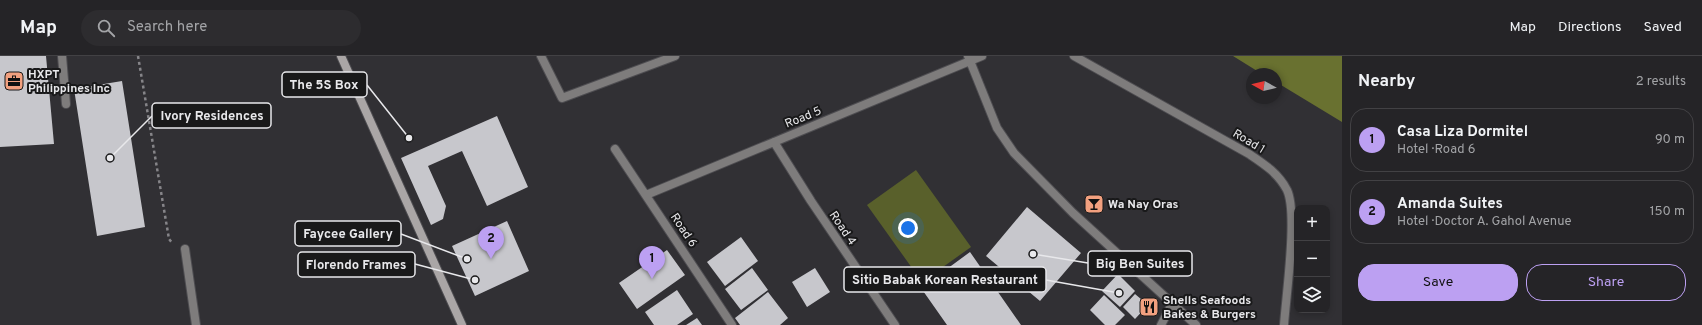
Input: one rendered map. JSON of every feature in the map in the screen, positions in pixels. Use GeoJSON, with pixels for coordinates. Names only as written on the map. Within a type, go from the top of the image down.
{"type":"FeatureCollection","features":[{"type":"Feature","properties":{"kind":"main road"},"geometry":{"type":"LineString","coordinates":[[341,56],[462,325]]}},
{"type":"Feature","properties":{"kind":"street"},"geometry":{"type":"LineString","coordinates":[[62,56],[66,104]]}},
{"type":"Feature","properties":{"kind":"street"},"geometry":{"type":"LineString","coordinates":[[541,56],[562,98],[675,56]]}},
{"type":"Feature","properties":{"kind":"street"},"geometry":{"type":"LineString","coordinates":[[982,56],[969,59],[997,128],[1014,153],[1073,213],[1196,325]]}},
{"type":"Feature","properties":{"kind":"street","name":"Road 1"},"geometry":{"type":"LineString","coordinates":[[1074,56],[1249,154],[1267,166],[1278,176],[1287,191],[1291,207],[1292,227],[1284,325]]}},
{"type":"Feature","properties":{"kind":"street","name":"Road 5"},"geometry":{"type":"LineString","coordinates":[[646,195],[969,59]]}},
{"type":"Feature","properties":{"kind":"street","name":"Road 4"},"geometry":{"type":"LineString","coordinates":[[774,142],[826,224],[895,325]]}},
{"type":"Feature","properties":{"kind":"street","name":"Road 6"},"geometry":{"type":"LineString","coordinates":[[615,149],[732,325]]}},
{"type":"Feature","properties":{"kind":"street"},"geometry":{"type":"LineString","coordinates":[[185,250],[196,325]]}},
{"type":"Feature","properties":{"kind":"street"},"geometry":{"type":"LineString","coordinates":[[1161,325],[1172,304]]}},
{"type":"Feature","properties":{"kind":"path"},"geometry":{"type":"LineString","coordinates":[[138,56],[169,239],[174,245],[185,250]]}},
{"type":"Feature","properties":{"kind":"green space"},"geometry":{"type":"Polygon","coordinates":[[[1233,56],[1342,56],[1342,122],[1282,86],[1282,68],[1252,68],[1233,56]]]}},
{"type":"Feature","properties":{"kind":"green space"},"geometry":{"type":"Polygon","coordinates":[[[916,170],[971,247],[922,282],[867,205],[916,170]]]}},
{"type":"Feature","properties":{"kind":"building"},"geometry":{"type":"Polygon","coordinates":[[[0,56],[46,56],[54,144],[0,147],[0,56]]]}},
{"type":"Feature","properties":{"kind":"building"},"geometry":{"type":"Polygon","coordinates":[[[122,81],[145,227],[97,236],[74,89],[122,81]]]}},
{"type":"Feature","properties":{"kind":"building"},"geometry":{"type":"Polygon","coordinates":[[[497,116],[528,187],[487,206],[462,151],[428,166],[446,206],[443,219],[431,225],[401,158],[497,116]]]}},
{"type":"Feature","properties":{"kind":"building"},"geometry":{"type":"Polygon","coordinates":[[[1027,207],[1081,253],[1040,301],[986,256],[1027,207]]]}},
{"type":"Feature","properties":{"kind":"building"},"geometry":{"type":"Polygon","coordinates":[[[507,221],[529,271],[475,296],[452,246],[507,221]]]}},
{"type":"Feature","properties":{"kind":"building"},"geometry":{"type":"Polygon","coordinates":[[[741,237],[758,261],[725,286],[707,262],[741,237]]]}},
{"type":"Feature","properties":{"kind":"building"},"geometry":{"type":"Polygon","coordinates":[[[667,250],[685,275],[637,309],[619,283],[667,250]]]}},
{"type":"Feature","properties":{"kind":"building"},"geometry":{"type":"Polygon","coordinates":[[[970,252],[1021,325],[947,325],[921,288],[970,252]]]}},
{"type":"Feature","properties":{"kind":"building"},"geometry":{"type":"Polygon","coordinates":[[[752,268],[768,290],[741,310],[725,289],[752,268]]]}},
{"type":"Feature","properties":{"kind":"building"},"geometry":{"type":"Polygon","coordinates":[[[815,268],[830,292],[807,307],[792,282],[815,268]]]}},
{"type":"Feature","properties":{"kind":"building"},"geometry":{"type":"Polygon","coordinates":[[[1118,274],[1135,291],[1120,307],[1102,291],[1118,274]]]}},
{"type":"Feature","properties":{"kind":"building"},"geometry":{"type":"Polygon","coordinates":[[[677,290],[693,314],[677,325],[654,325],[645,312],[677,290]]]}},
{"type":"Feature","properties":{"kind":"building"},"geometry":{"type":"Polygon","coordinates":[[[768,292],[788,318],[780,325],[740,325],[735,318],[768,292]]]}},
{"type":"Feature","properties":{"kind":"building"},"geometry":{"type":"Polygon","coordinates":[[[1135,294],[1148,305],[1135,319],[1123,307],[1135,294]]]}},
{"type":"Feature","properties":{"kind":"building"},"geometry":{"type":"Polygon","coordinates":[[[1104,295],[1125,315],[1115,325],[1105,325],[1090,310],[1104,295]]]}},
{"type":"Feature","properties":{"kind":"building"},"geometry":{"type":"Polygon","coordinates":[[[697,318],[702,325],[686,325],[697,318]]]}},
{"type":"Feature","properties":{"kind":"place","name":"HXPT Philippines Inc"},"geometry":{"type":"Point","coordinates":[14,81]}},
{"type":"Feature","properties":{"kind":"place","name":"The 5S Box"},"geometry":{"type":"Point","coordinates":[409,138]}},
{"type":"Feature","properties":{"kind":"place","name":"Ivory Residences"},"geometry":{"type":"Point","coordinates":[110,158]}},
{"type":"Feature","properties":{"kind":"place","name":"Wa Nay Oras"},"geometry":{"type":"Point","coordinates":[1094,204]}},
{"type":"Feature","properties":{"kind":"place","name":"Big Ben Suites"},"geometry":{"type":"Point","coordinates":[1033,254]}},
{"type":"Feature","properties":{"kind":"place","name":"Faycee Gallery"},"geometry":{"type":"Point","coordinates":[467,259]}},
{"type":"Feature","properties":{"kind":"place","name":"Amanda Suites"},"geometry":{"type":"Point","coordinates":[491,259]}},
{"type":"Feature","properties":{"kind":"place","name":"Casa Liza Dormitel"},"geometry":{"type":"Point","coordinates":[652,279]}},
{"type":"Feature","properties":{"kind":"place","name":"Florendo Frames"},"geometry":{"type":"Point","coordinates":[475,280]}},
{"type":"Feature","properties":{"kind":"place","name":"Sitio Babak Korean Restaurant"},"geometry":{"type":"Point","coordinates":[1119,293]}},
{"type":"Feature","properties":{"kind":"place","name":"Shells Seafoods Bakes & Burgers"},"geometry":{"type":"Point","coordinates":[1149,307]}}]}
